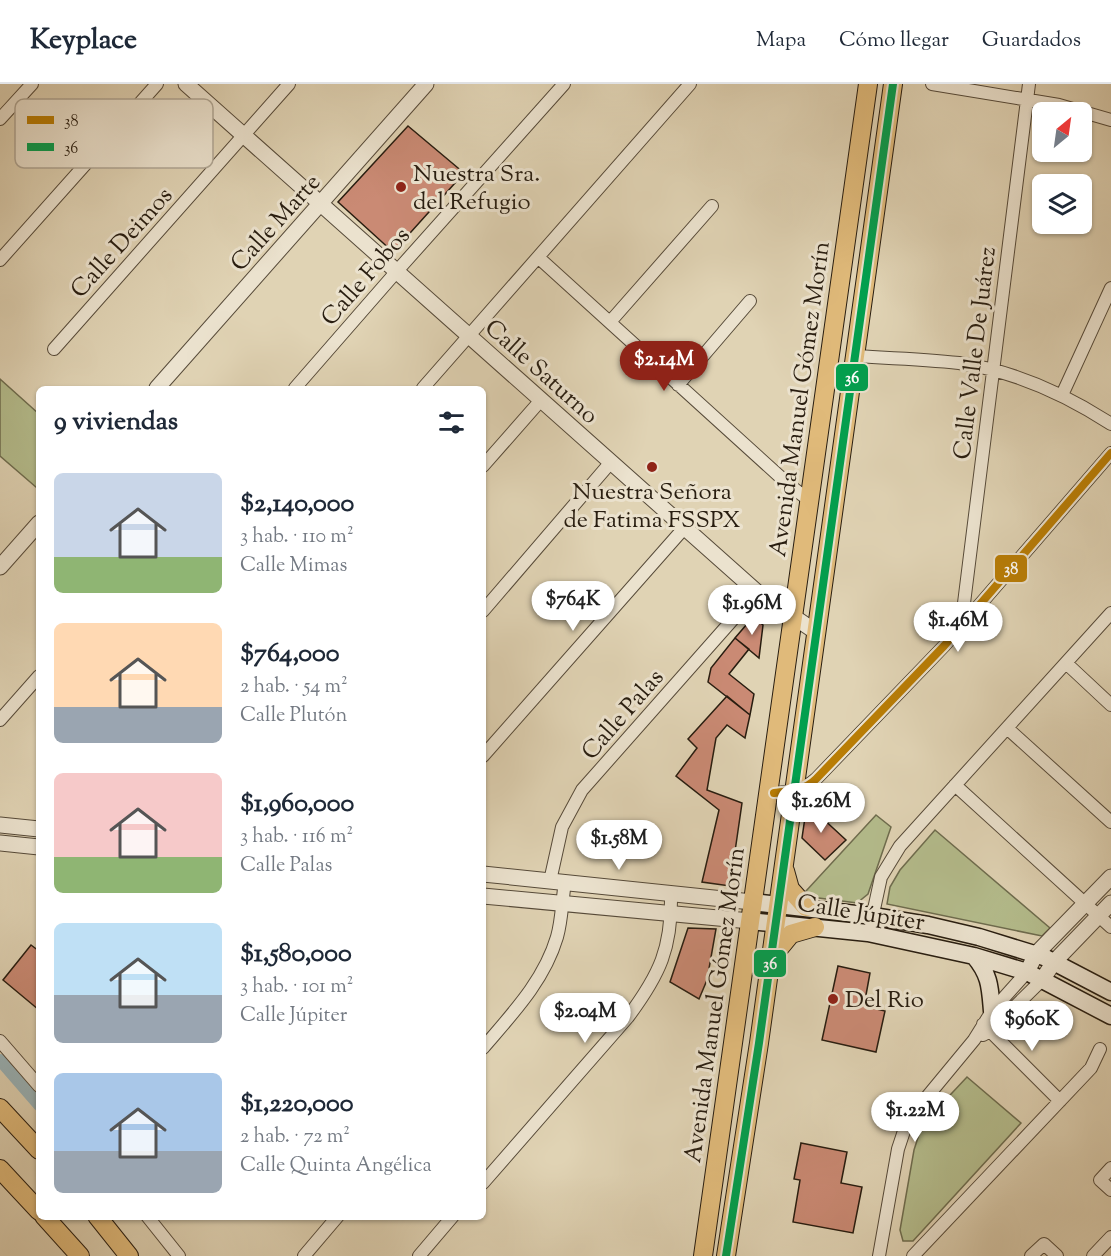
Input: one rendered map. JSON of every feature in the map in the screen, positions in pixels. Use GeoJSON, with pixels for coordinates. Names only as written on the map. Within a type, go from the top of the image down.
{"type":"FeatureCollection","features":[{"type":"Feature","properties":{"kind":"main road","name":"Avenida Manuel Gómez Morín"},"geometry":{"type":"LineString","coordinates":[[726,1256],[784,864],[893,84]]}},
{"type":"Feature","properties":{"kind":"main road","name":"Avenida Manuel Gómez Morín"},"geometry":{"type":"LineString","coordinates":[[703,1256],[752,902],[871,86]]}},
{"type":"Feature","properties":{"kind":"main road"},"geometry":{"type":"LineString","coordinates":[[784,864],[790,888],[806,907]]}},
{"type":"Feature","properties":{"kind":"main road","name":"Calle Júpiter"},"geometry":{"type":"LineString","coordinates":[[752,902],[873,916],[928,925],[979,937],[1036,954],[1111,992]]}},
{"type":"Feature","properties":{"kind":"main road","name":"Calle Júpiter"},"geometry":{"type":"LineString","coordinates":[[750,921],[868,933],[974,956],[1035,976],[1111,1016]]}},
{"type":"Feature","properties":{"kind":"main road"},"geometry":{"type":"LineString","coordinates":[[770,961],[791,934],[815,927]]}},
{"type":"Feature","properties":{"kind":"main road"},"geometry":{"type":"LineString","coordinates":[[974,956],[988,979],[988,1022]]}},
{"type":"Feature","properties":{"kind":"main road"},"geometry":{"type":"LineString","coordinates":[[0,1108],[36,1147]]}},
{"type":"Feature","properties":{"kind":"main road"},"geometry":{"type":"LineString","coordinates":[[0,1169],[36,1207]]}},
{"type":"Feature","properties":{"kind":"main road"},"geometry":{"type":"LineString","coordinates":[[48,1220],[80,1256]]}},
{"type":"Feature","properties":{"kind":"main road"},"geometry":{"type":"LineString","coordinates":[[100,1220],[129,1256]]}},
{"type":"Feature","properties":{"kind":"street"},"geometry":{"type":"LineString","coordinates":[[18,99],[32,84]]}},
{"type":"Feature","properties":{"kind":"street"},"geometry":{"type":"LineString","coordinates":[[144,99],[157,84]]}},
{"type":"Feature","properties":{"kind":"street","name":"Calle Saturno"},"geometry":{"type":"LineString","coordinates":[[186,84],[203,99]]}},
{"type":"Feature","properties":{"kind":"street"},"geometry":{"type":"LineString","coordinates":[[244,135],[289,84]]}},
{"type":"Feature","properties":{"kind":"street","name":"Calle Marte"},"geometry":{"type":"LineString","coordinates":[[159,386],[426,84]]}},
{"type":"Feature","properties":{"kind":"street","name":"Calle Fobos"},"geometry":{"type":"LineString","coordinates":[[297,386],[564,84]]}},
{"type":"Feature","properties":{"kind":"street"},"geometry":{"type":"LineString","coordinates":[[425,386],[690,84]]}},
{"type":"Feature","properties":{"kind":"street"},"geometry":{"type":"LineString","coordinates":[[932,84],[1059,105],[1111,120]]}},
{"type":"Feature","properties":{"kind":"street","name":"Calle Valle De Juárez"},"geometry":{"type":"LineString","coordinates":[[961,627],[1029,84]]}},
{"type":"Feature","properties":{"kind":"street"},"geometry":{"type":"LineString","coordinates":[[0,119],[15,103]]}},
{"type":"Feature","properties":{"kind":"street","name":"Calle Saturno"},"geometry":{"type":"LineString","coordinates":[[213,108],[757,592],[816,632]]}},
{"type":"Feature","properties":{"kind":"street","name":"Calle Deimos"},"geometry":{"type":"LineString","coordinates":[[54,349],[244,135]]}},
{"type":"Feature","properties":{"kind":"street"},"geometry":{"type":"LineString","coordinates":[[0,260],[82,168]]}},
{"type":"Feature","properties":{"kind":"street"},"geometry":{"type":"LineString","coordinates":[[609,322],[712,206]]}},
{"type":"Feature","properties":{"kind":"street"},"geometry":{"type":"LineString","coordinates":[[539,258],[788,484],[810,501]]}},
{"type":"Feature","properties":{"kind":"street"},"geometry":{"type":"LineString","coordinates":[[1062,395],[1111,288]]}},
{"type":"Feature","properties":{"kind":"street"},"geometry":{"type":"LineString","coordinates":[[678,385],[750,301]]}},
{"type":"Feature","properties":{"kind":"street"},"geometry":{"type":"LineString","coordinates":[[854,356],[959,363],[992,370],[1062,395],[1111,424]]}},
{"type":"Feature","properties":{"kind":"street"},"geometry":{"type":"LineString","coordinates":[[486,463],[541,400]]}},
{"type":"Feature","properties":{"kind":"street"},"geometry":{"type":"LineString","coordinates":[[768,794],[794,791],[806,787],[816,779],[944,646],[1111,453]]}},
{"type":"Feature","properties":{"kind":"street"},"geometry":{"type":"LineString","coordinates":[[486,607],[610,462]]}},
{"type":"Feature","properties":{"kind":"street"},"geometry":{"type":"LineString","coordinates":[[0,567],[36,526]]}},
{"type":"Feature","properties":{"kind":"street"},"geometry":{"type":"LineString","coordinates":[[486,753],[685,527]]}},
{"type":"Feature","properties":{"kind":"street","name":"Calle Palas"},"geometry":{"type":"LineString","coordinates":[[486,1045],[527,997],[540,976],[555,943],[562,903],[557,881],[562,827],[582,790],[757,592]]}},
{"type":"Feature","properties":{"kind":"street"},"geometry":{"type":"LineString","coordinates":[[868,933],[881,877],[889,862],[916,827],[1111,613]]}},
{"type":"Feature","properties":{"kind":"street"},"geometry":{"type":"LineString","coordinates":[[1066,663],[1111,705]]}},
{"type":"Feature","properties":{"kind":"street"},"geometry":{"type":"LineString","coordinates":[[0,720],[36,679]]}},
{"type":"Feature","properties":{"kind":"street"},"geometry":{"type":"LineString","coordinates":[[1007,728],[1111,822]]}},
{"type":"Feature","properties":{"kind":"street"},"geometry":{"type":"LineString","coordinates":[[955,785],[1111,927]]}},
{"type":"Feature","properties":{"kind":"street"},"geometry":{"type":"LineString","coordinates":[[0,825],[36,829]]}},
{"type":"Feature","properties":{"kind":"street"},"geometry":{"type":"LineString","coordinates":[[0,843],[36,847]]}},
{"type":"Feature","properties":{"kind":"street","name":"Calle Júpiter"},"geometry":{"type":"LineString","coordinates":[[486,874],[752,902]]}},
{"type":"Feature","properties":{"kind":"street"},"geometry":{"type":"LineString","coordinates":[[988,1022],[1035,976],[1036,954],[1111,878]]}},
{"type":"Feature","properties":{"kind":"street"},"geometry":{"type":"LineString","coordinates":[[486,1180],[628,1017],[646,992],[665,952],[669,937],[671,894]]}},
{"type":"Feature","properties":{"kind":"street","name":"Calle Júpiter"},"geometry":{"type":"LineString","coordinates":[[486,896],[750,921]]}},
{"type":"Feature","properties":{"kind":"street"},"geometry":{"type":"LineString","coordinates":[[879,1256],[898,1149],[912,1115],[988,1022],[1035,976],[1054,962],[1111,903]]}},
{"type":"Feature","properties":{"kind":"street"},"geometry":{"type":"LineString","coordinates":[[988,1022],[1060,1101]]}},
{"type":"Feature","properties":{"kind":"street"},"geometry":{"type":"LineString","coordinates":[[0,1041],[36,1083]]}},
{"type":"Feature","properties":{"kind":"street"},"geometry":{"type":"LineString","coordinates":[[913,1256],[1091,1068],[1100,1049]]}},
{"type":"Feature","properties":{"kind":"street"},"geometry":{"type":"LineString","coordinates":[[1111,1168],[1100,1180],[1111,1190]]}},
{"type":"Feature","properties":{"kind":"street"},"geometry":{"type":"LineString","coordinates":[[150,1220],[179,1256]]}},
{"type":"Feature","properties":{"kind":"street"},"geometry":{"type":"LineString","coordinates":[[304,1256],[335,1220]]}},
{"type":"Feature","properties":{"kind":"street"},"geometry":{"type":"LineString","coordinates":[[419,1256],[450,1220]]}},
{"type":"Feature","properties":{"kind":"street"},"geometry":{"type":"LineString","coordinates":[[1093,1256],[1111,1237]]}},
{"type":"Feature","properties":{"kind":"street"},"geometry":{"type":"LineString","coordinates":[[1031,1256],[1044,1244],[1057,1256]]}},
{"type":"Feature","properties":{"kind":"green space"},"geometry":{"type":"Polygon","coordinates":[[[0,379],[36,411],[36,487],[0,456],[0,379]]]}},
{"type":"Feature","properties":{"kind":"green space"},"geometry":{"type":"Polygon","coordinates":[[[876,815],[891,827],[868,894],[857,903],[811,897],[806,891],[876,815]]]}},
{"type":"Feature","properties":{"kind":"green space"},"geometry":{"type":"Polygon","coordinates":[[[935,830],[1050,928],[1042,936],[887,904],[890,887],[900,870],[935,830]]]}},
{"type":"Feature","properties":{"kind":"green space"},"geometry":{"type":"Polygon","coordinates":[[[967,1077],[1021,1123],[913,1241],[903,1241],[900,1230],[914,1150],[922,1125],[967,1077]]]}},
{"type":"Feature","properties":{"kind":"building","name":"Nuestra Sra. del Refugio"},"geometry":{"type":"Polygon","coordinates":[[[408,126],[464,173],[393,252],[338,202],[408,126]]]}},
{"type":"Feature","properties":{"kind":"building"},"geometry":{"type":"Polygon","coordinates":[[[753,617],[763,625],[759,658],[735,638],[753,617]]]}},
{"type":"Feature","properties":{"kind":"building"},"geometry":{"type":"Polygon","coordinates":[[[735,638],[749,649],[729,674],[754,694],[750,715],[708,682],[711,668],[735,638]]]}},
{"type":"Feature","properties":{"kind":"building"},"geometry":{"type":"Polygon","coordinates":[[[727,696],[750,715],[745,738],[727,725],[716,738],[707,790],[742,803],[730,886],[702,882],[719,810],[676,776],[697,748],[688,739],[727,696]]]}},
{"type":"Feature","properties":{"kind":"building"},"geometry":{"type":"Polygon","coordinates":[[[807,804],[846,840],[825,860],[802,838],[807,804]]]}},
{"type":"Feature","properties":{"kind":"building"},"geometry":{"type":"Polygon","coordinates":[[[688,928],[716,929],[707,980],[699,999],[670,982],[688,928]]]}},
{"type":"Feature","properties":{"kind":"building"},"geometry":{"type":"Polygon","coordinates":[[[31,945],[36,949],[36,1008],[3,980],[31,945]]]}},
{"type":"Feature","properties":{"kind":"building"},"geometry":{"type":"Polygon","coordinates":[[[838,966],[870,973],[864,1006],[885,1011],[876,1052],[822,1040],[838,966]]]}},
{"type":"Feature","properties":{"kind":"building"},"geometry":{"type":"Polygon","coordinates":[[[801,1143],[847,1152],[841,1183],[862,1187],[853,1233],[793,1222],[800,1180],[794,1179],[801,1143]]]}},
{"type":"Feature","properties":{"kind":"waterway"},"geometry":{"type":"LineString","coordinates":[[0,1060],[36,1102]]}},
{"type":"Feature","properties":{"kind":"transit line","name":"36"},"geometry":{"type":"LineString","coordinates":[[726,1256],[759,1043],[893,84]]}},
{"type":"Feature","properties":{"kind":"transit line","name":"38"},"geometry":{"type":"LineString","coordinates":[[774,793],[802,788],[816,779],[944,646],[1111,453]]}},
{"type":"Feature","properties":{"kind":"place","name":"Nuestra Sra. del Refugio"},"geometry":{"type":"Point","coordinates":[401,187]}},
{"type":"Feature","properties":{"kind":"place","name":"Nuestra Señora de Fatima FSSPX"},"geometry":{"type":"Point","coordinates":[652,467]}},
{"type":"Feature","properties":{"kind":"place","name":"Del Rio"},"geometry":{"type":"Point","coordinates":[833,999]}}]}
